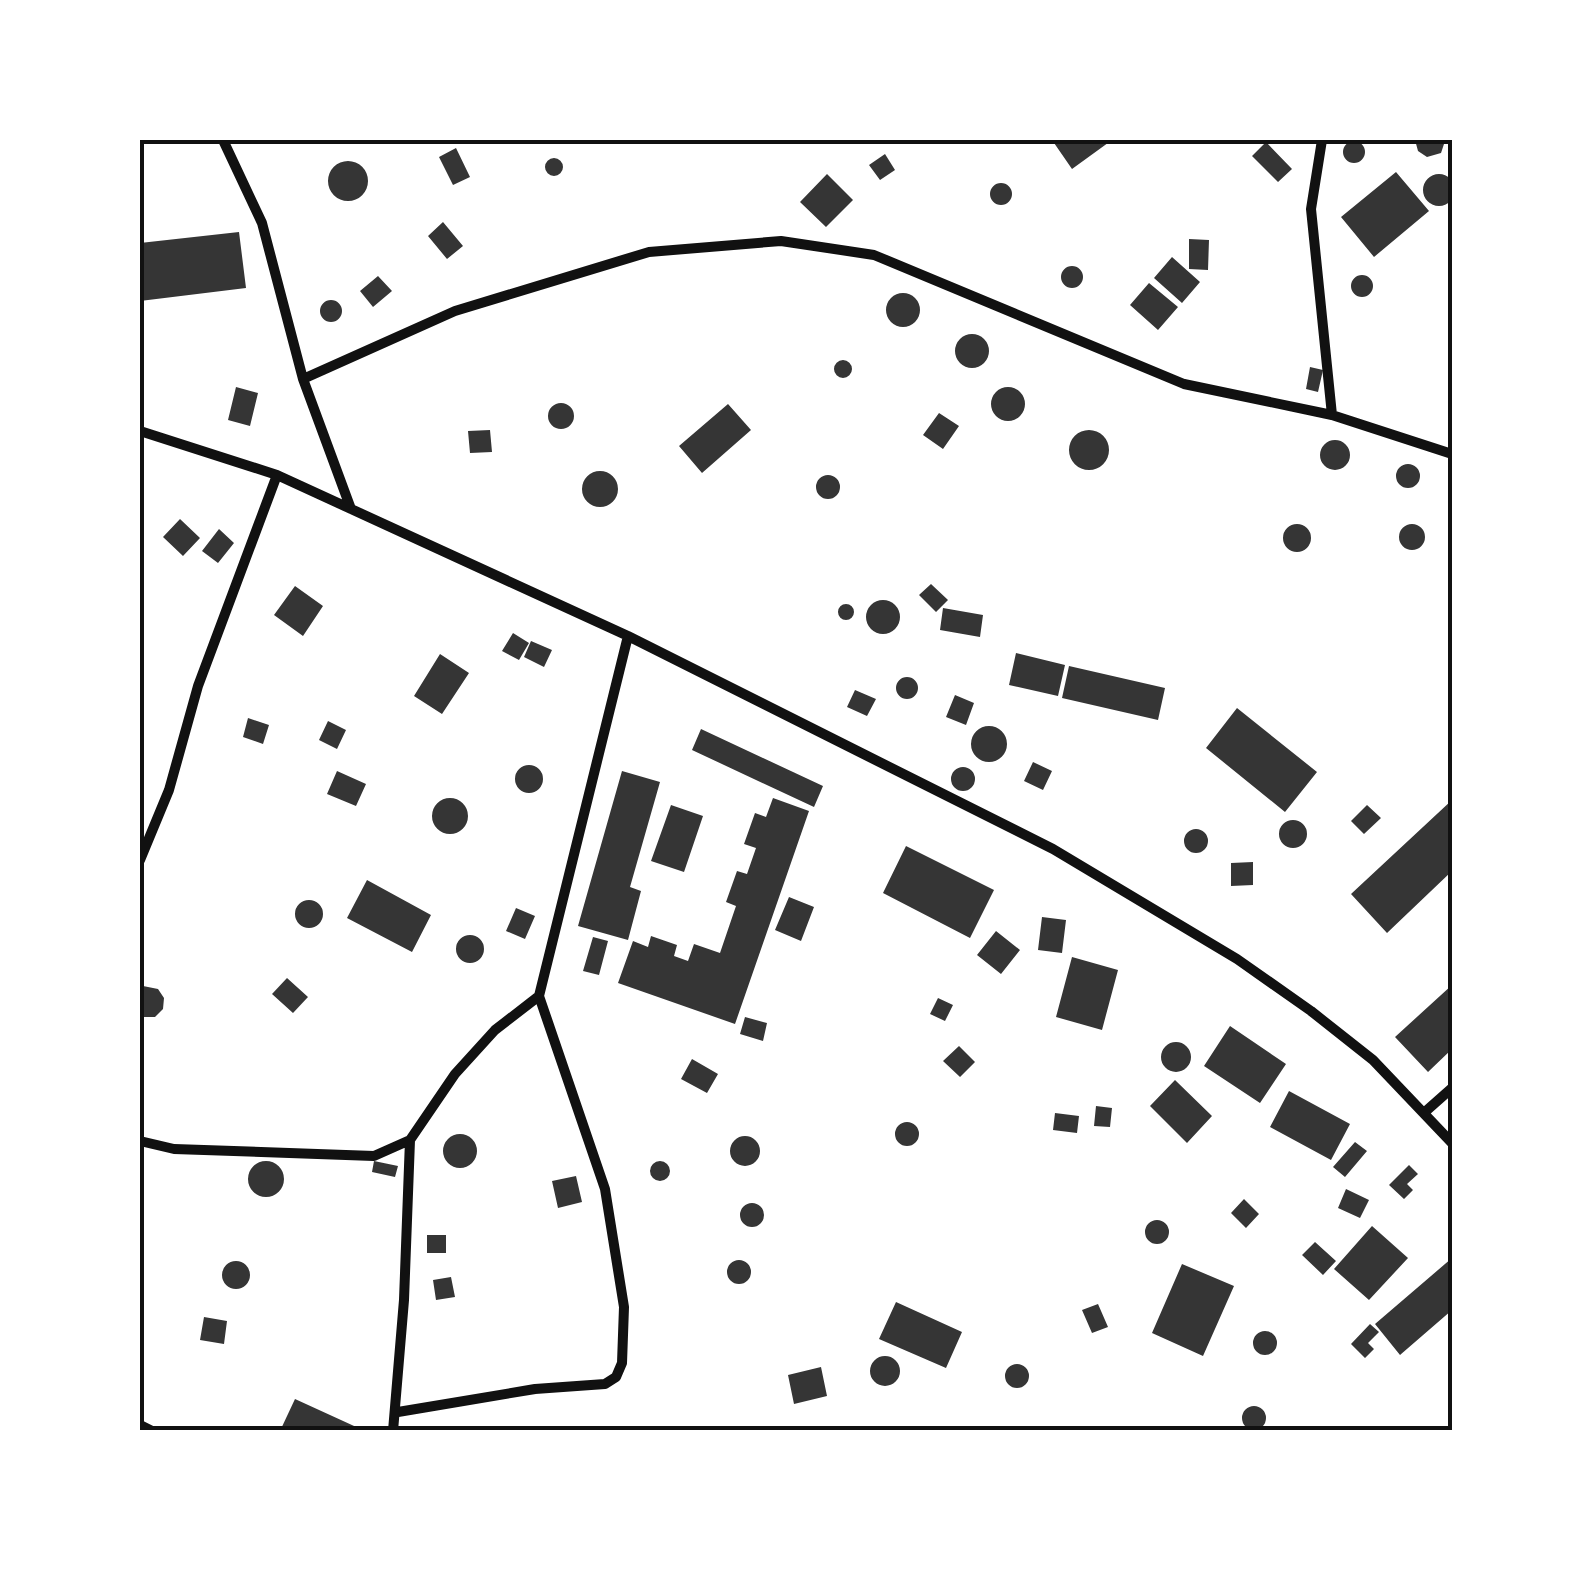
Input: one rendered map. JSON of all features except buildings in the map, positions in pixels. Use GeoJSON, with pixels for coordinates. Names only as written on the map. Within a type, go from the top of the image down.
{"type":"FeatureCollection","features":[{"type":"Feature","properties":{"kind":"street"},"geometry":{"type":"LineString","coordinates":[[223,140],[262,223],[303,380],[351,510]]}},
{"type":"Feature","properties":{"kind":"street"},"geometry":{"type":"LineString","coordinates":[[1322,140],[1311,208],[1332,416]]}},
{"type":"Feature","properties":{"kind":"street"},"geometry":{"type":"LineString","coordinates":[[303,380],[455,311],[649,252],[781,241],[874,254],[1184,384],[1332,416],[1452,454]]}},
{"type":"Feature","properties":{"kind":"street"},"geometry":{"type":"LineString","coordinates":[[140,430],[277,475],[628,636],[1053,849],[1146,902],[1311,1011],[1374,1060],[1452,1144]]}},
{"type":"Feature","properties":{"kind":"street"},"geometry":{"type":"LineString","coordinates":[[140,860],[168,790],[198,686],[277,475]]}},
{"type":"Feature","properties":{"kind":"street"},"geometry":{"type":"LineString","coordinates":[[398,1412],[535,1389],[605,1384],[616,1377],[622,1363],[624,1307],[605,1189],[539,996],[628,636]]}},
{"type":"Feature","properties":{"kind":"street"},"geometry":{"type":"LineString","coordinates":[[140,1141],[174,1150],[374,1156],[410,1140],[455,1074],[496,1030],[539,996]]}},
{"type":"Feature","properties":{"kind":"street"},"geometry":{"type":"LineString","coordinates":[[1426,1112],[1452,1088]]}},
{"type":"Feature","properties":{"kind":"street"},"geometry":{"type":"LineString","coordinates":[[393,1431],[398,1412],[410,1140]]}},
{"type":"Feature","properties":{"kind":"street"},"geometry":{"type":"LineString","coordinates":[[140,1425],[152,1431]]}}]}
